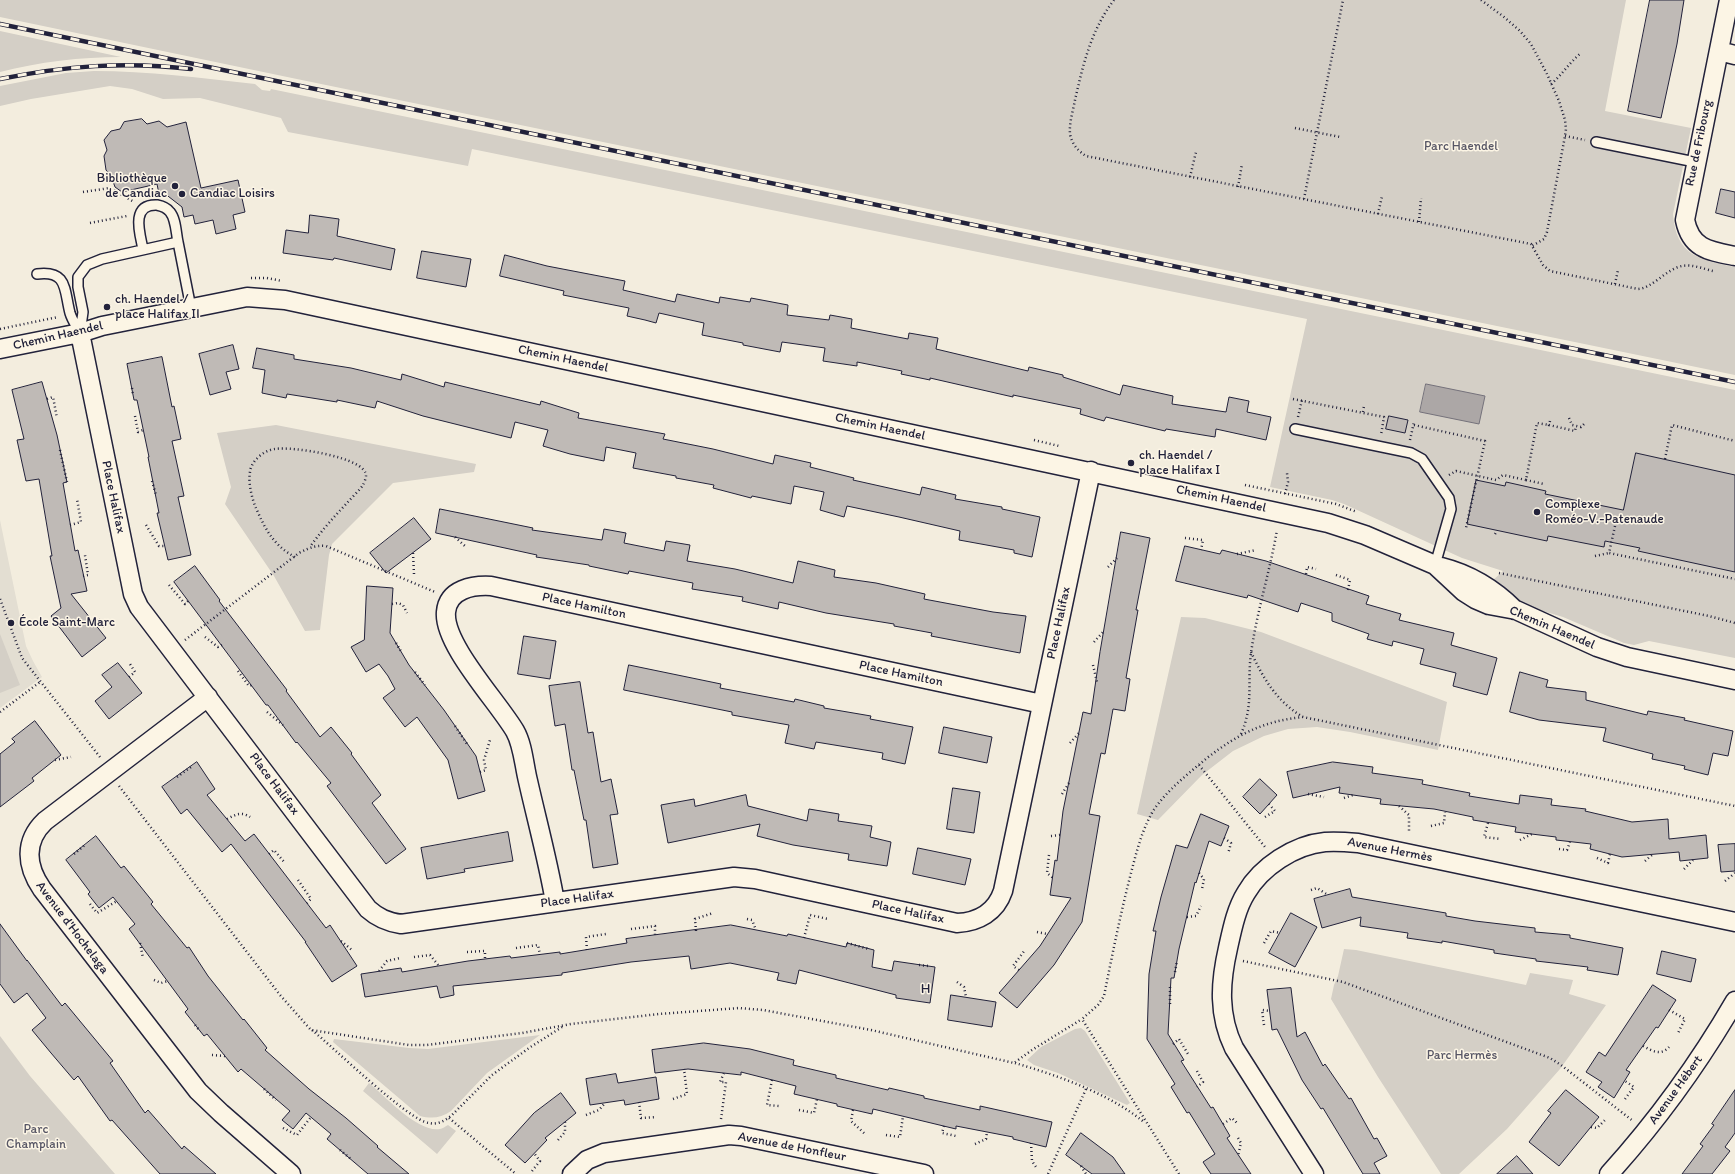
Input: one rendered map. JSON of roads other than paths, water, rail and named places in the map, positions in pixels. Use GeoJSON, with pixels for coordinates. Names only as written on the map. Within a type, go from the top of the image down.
{"type":"FeatureCollection","features":[{"type":"Feature","properties":{"kind":"street","name":"Rue de Fribourg"},"geometry":{"type":"LineString","coordinates":[[1729,0],[1727,53],[1695,162],[1685,220],[1686,228],[1690,236],[1702,248],[1735,256]]}},
{"type":"Feature","properties":{"kind":"street","name":"Chemin Haendel"},"geometry":{"type":"LineString","coordinates":[[0,349],[80,333],[102,326],[247,297],[285,300],[1328,523],[1372,538],[1435,565],[1464,592],[1474,599],[1489,605],[1516,610],[1597,647],[1628,657],[1735,680]]}},
{"type":"Feature","properties":{"kind":"street","name":"Place Halifax"},"geometry":{"type":"LineString","coordinates":[[80,333],[136,601],[143,613],[368,909],[379,918],[400,924],[742,877],[957,923],[974,920],[984,916],[994,908],[1000,900],[1003,891],[1091,472]]}},
{"type":"Feature","properties":{"kind":"street","name":"Place Hamilton"},"geometry":{"type":"LineString","coordinates":[[555,902],[517,736],[456,647],[448,630],[446,620],[448,604],[457,593],[464,589],[491,586],[1042,704]]}},
{"type":"Feature","properties":{"kind":"street","name":"Avenue d'Hochelaga"},"geometry":{"type":"LineString","coordinates":[[208,697],[45,821],[36,832],[31,842],[29,855],[30,863],[35,879],[42,889],[195,1088],[221,1113],[291,1174]]}},
{"type":"Feature","properties":{"kind":"street","name":"Avenue Hermès"},"geometry":{"type":"LineString","coordinates":[[1314,1174],[1234,1048],[1226,1030],[1222,1011],[1221,985],[1223,971],[1233,926],[1239,907],[1246,893],[1260,875],[1283,857],[1307,846],[1324,842],[1358,843],[1735,922]]}},
{"type":"Feature","properties":{"kind":"street","name":"Avenue Hébert"},"geometry":{"type":"LineString","coordinates":[[1609,1174],[1646,1131],[1678,1089],[1735,1001]]}},
{"type":"Feature","properties":{"kind":"street","name":"Avenue de Honfleur"},"geometry":{"type":"LineString","coordinates":[[572,1174],[586,1160],[604,1153],[718,1136],[740,1136],[924,1174]]}},
{"type":"Feature","properties":{"kind":"lane"},"geometry":{"type":"LineString","coordinates":[[1596,142],[1695,162]]}},
{"type":"Feature","properties":{"kind":"lane"},"geometry":{"type":"LineString","coordinates":[[143,249],[138,219],[144,209],[154,205],[164,206],[171,212],[191,308]]}},
{"type":"Feature","properties":{"kind":"lane"},"geometry":{"type":"LineString","coordinates":[[80,333],[83,312],[78,290],[78,277],[87,265],[98,260],[178,242]]}},
{"type":"Feature","properties":{"kind":"lane"},"geometry":{"type":"LineString","coordinates":[[37,274],[50,273],[57,276],[61,280],[65,288],[71,315],[80,333]]}},
{"type":"Feature","properties":{"kind":"lane"},"geometry":{"type":"LineString","coordinates":[[1295,429],[1418,456],[1422,459],[1449,498],[1451,510],[1435,565]]}},
{"type":"Feature","properties":{"kind":"railway"},"geometry":{"type":"LineString","coordinates":[[0,24],[1735,382]]}},
{"type":"Feature","properties":{"kind":"railway"},"geometry":{"type":"LineString","coordinates":[[0,79],[48,71],[95,66],[142,65],[191,69]]}},
{"type":"Feature","properties":{"kind":"place","name":"Bibliothèque de Candiac"},"geometry":{"type":"Point","coordinates":[175,186]}},
{"type":"Feature","properties":{"kind":"place","name":"Candiac Loisirs"},"geometry":{"type":"Point","coordinates":[182,194]}},
{"type":"Feature","properties":{"kind":"place","name":"ch. Haendel / place Halifax II"},"geometry":{"type":"Point","coordinates":[107,307]}},
{"type":"Feature","properties":{"kind":"place","name":"ch. Haendel / place Halifax I"},"geometry":{"type":"Point","coordinates":[1131,463]}},
{"type":"Feature","properties":{"kind":"place","name":"Complexe Roméo-V.-Patenaude"},"geometry":{"type":"Point","coordinates":[1537,512]}},
{"type":"Feature","properties":{"kind":"place","name":"École Saint-Marc"},"geometry":{"type":"Point","coordinates":[11,623]}},
{"type":"Feature","properties":{"kind":"district","name":"H"},"geometry":{"type":"Point","coordinates":[926,989]}},
{"type":"Feature","properties":{"kind":"park label","name":"Parc Haendel"},"geometry":{"type":"Point","coordinates":[1461,147]}},
{"type":"Feature","properties":{"kind":"park label","name":"Parc Hermès"},"geometry":{"type":"Point","coordinates":[1462,1056]}},
{"type":"Feature","properties":{"kind":"park label","name":"Parc Champlain"},"geometry":{"type":"Point","coordinates":[36,1138]}}]}
